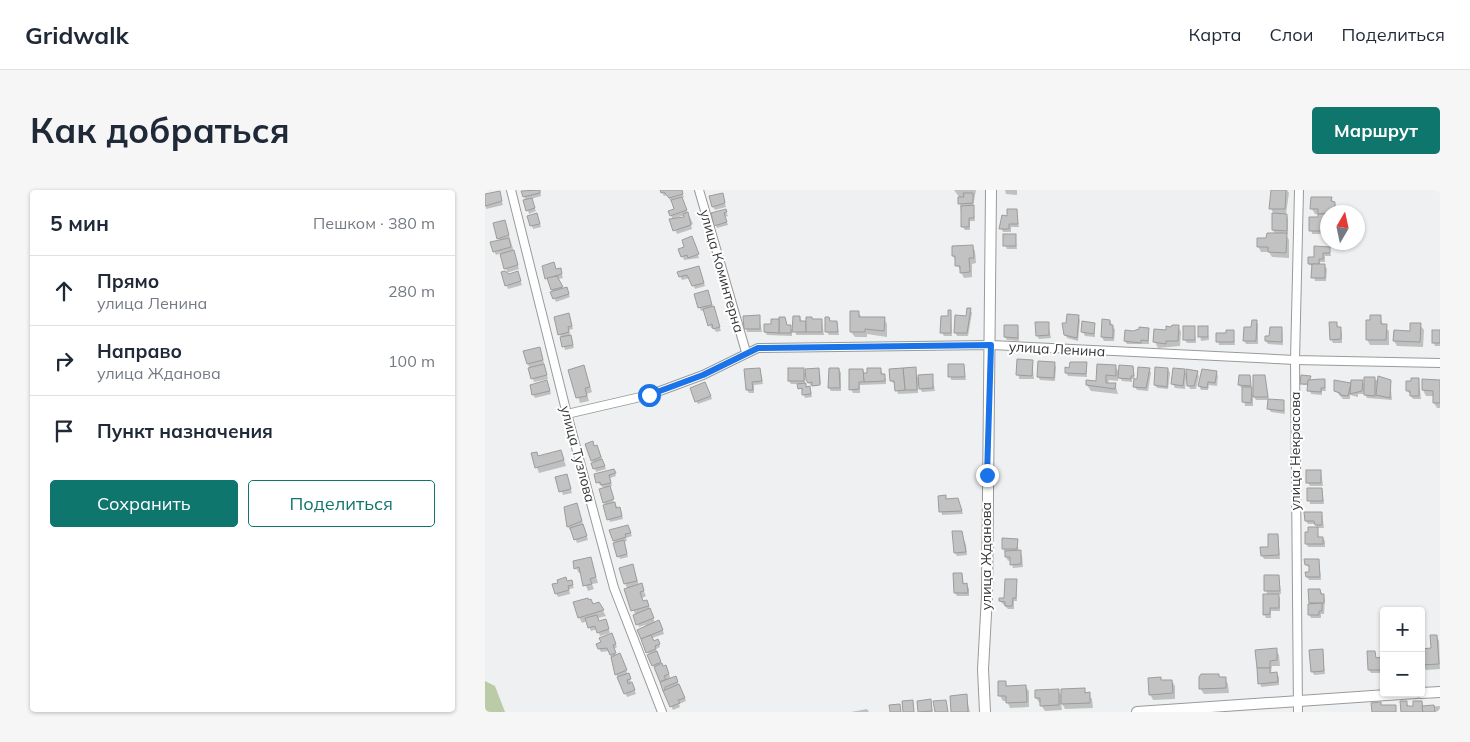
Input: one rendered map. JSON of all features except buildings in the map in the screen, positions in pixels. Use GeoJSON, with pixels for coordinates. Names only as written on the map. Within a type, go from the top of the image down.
{"type":"FeatureCollection","features":[{"type":"Feature","properties":{"kind":"street","name":"улица Тузлова"},"geometry":{"type":"LineString","coordinates":[[511,190],[567,414],[614,588],[662,712]]}},
{"type":"Feature","properties":{"kind":"street","name":"улица Коминтерна"},"geometry":{"type":"LineString","coordinates":[[699,190],[746,352]]}},
{"type":"Feature","properties":{"kind":"street","name":"улица Жданова"},"geometry":{"type":"LineString","coordinates":[[985,712],[983,669],[987,596],[987,475],[991,345],[991,190]]}},
{"type":"Feature","properties":{"kind":"street","name":"улица Некрасова"},"geometry":{"type":"LineString","coordinates":[[1298,712],[1295,360],[1299,190]]}},
{"type":"Feature","properties":{"kind":"street","name":"улица Ленина"},"geometry":{"type":"LineString","coordinates":[[567,414],[649,395],[703,375],[746,352],[758,348],[991,345],[1295,360],[1440,363]]}},
{"type":"Feature","properties":{"kind":"street"},"geometry":{"type":"LineString","coordinates":[[1425,693],[1440,692]]}},
{"type":"Feature","properties":{"kind":"street"},"geometry":{"type":"LineString","coordinates":[[1137,712],[1380,695]]}},
{"type":"Feature","properties":{"kind":"green space"},"geometry":{"type":"Polygon","coordinates":[[[485,681],[495,686],[505,712],[485,712],[485,681]]]}},
{"type":"Feature","properties":{"kind":"route"},"geometry":{"type":"LineString","coordinates":[[649,395],[703,375],[746,352],[758,348],[991,345],[987,475]]}}]}
